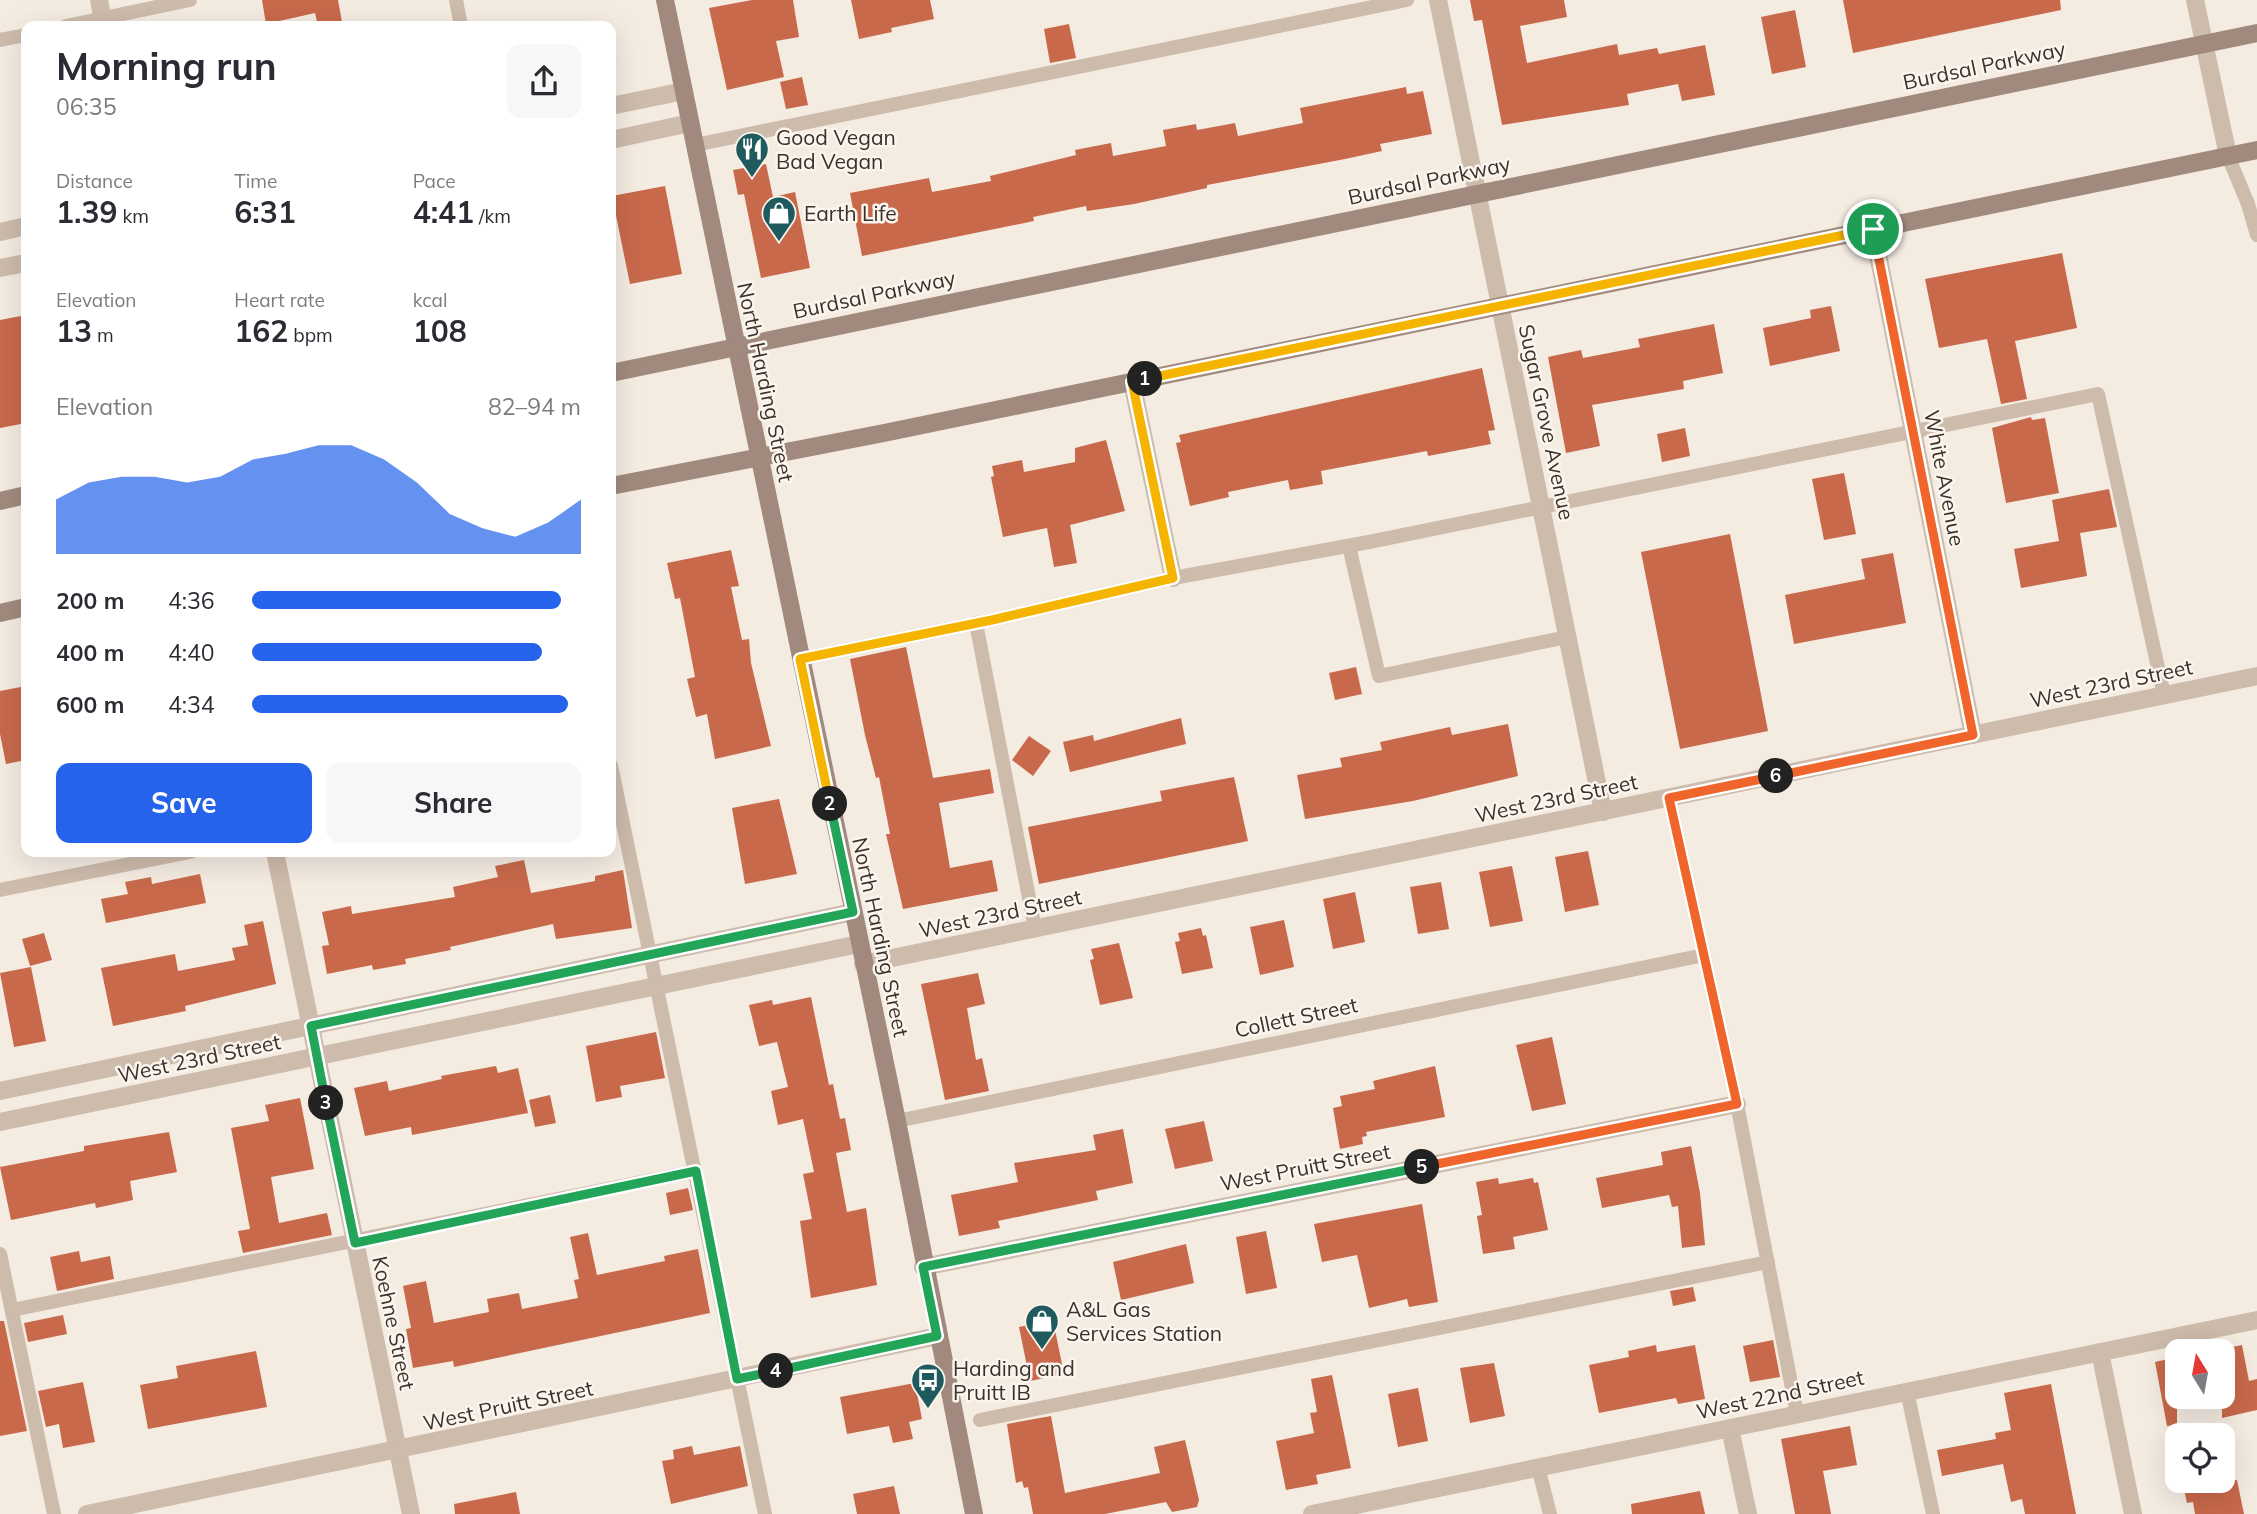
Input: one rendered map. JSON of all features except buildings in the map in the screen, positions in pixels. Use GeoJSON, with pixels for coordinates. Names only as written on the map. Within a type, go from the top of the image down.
{"type":"FeatureCollection","features":[{"type":"Feature","properties":{"kind":"street"},"geometry":{"type":"LineString","coordinates":[[99,0],[103,21]]}},
{"type":"Feature","properties":{"kind":"street","name":"North Harding Street"},"geometry":{"type":"LineString","coordinates":[[665,0],[897,1121],[923,1267],[974,1514]]}},
{"type":"Feature","properties":{"kind":"street","name":"Sugar Grove Avenue"},"geometry":{"type":"LineString","coordinates":[[1438,0],[1603,812]]}},
{"type":"Feature","properties":{"kind":"street"},"geometry":{"type":"LineString","coordinates":[[2195,0],[2228,156]]}},
{"type":"Feature","properties":{"kind":"street","name":"Burdsal Parkway"},"geometry":{"type":"LineString","coordinates":[[616,372],[2257,33]]}},
{"type":"Feature","properties":{"kind":"street"},"geometry":{"type":"LineString","coordinates":[[616,105],[684,90]]}},
{"type":"Feature","properties":{"kind":"street"},"geometry":{"type":"LineString","coordinates":[[616,139],[690,123]]}},
{"type":"Feature","properties":{"kind":"street"},"geometry":{"type":"LineString","coordinates":[[616,485],[1132,382],[2257,150]]}},
{"type":"Feature","properties":{"kind":"street"},"geometry":{"type":"LineString","coordinates":[[0,232],[21,227]]}},
{"type":"Feature","properties":{"kind":"street","name":"White Avenue"},"geometry":{"type":"LineString","coordinates":[[1873,229],[1973,735]]}},
{"type":"Feature","properties":{"kind":"street"},"geometry":{"type":"LineString","coordinates":[[0,268],[21,264]]}},
{"type":"Feature","properties":{"kind":"street"},"geometry":{"type":"LineString","coordinates":[[1132,382],[1173,578]]}},
{"type":"Feature","properties":{"kind":"street"},"geometry":{"type":"LineString","coordinates":[[0,501],[21,496]]}},
{"type":"Feature","properties":{"kind":"street"},"geometry":{"type":"LineString","coordinates":[[0,612],[21,608]]}},
{"type":"Feature","properties":{"kind":"street","name":"West 23rd Street"},"geometry":{"type":"LineString","coordinates":[[863,964],[2257,676]]}},
{"type":"Feature","properties":{"kind":"street","name":"Koehne Street"},"geometry":{"type":"LineString","coordinates":[[276,857],[411,1514]]}},
{"type":"Feature","properties":{"kind":"street","name":"West 23rd Street"},"geometry":{"type":"LineString","coordinates":[[0,1091],[853,912]]}},
{"type":"Feature","properties":{"kind":"street","name":"West 23rd Street"},"geometry":{"type":"LineString","coordinates":[[0,1122],[859,944]]}},
{"type":"Feature","properties":{"kind":"street","name":"West Pruitt Street"},"geometry":{"type":"LineString","coordinates":[[923,1267],[1737,1104]]}},
{"type":"Feature","properties":{"kind":"street","name":"West 22nd Street"},"geometry":{"type":"LineString","coordinates":[[1312,1514],[1361,1509],[1538,1467],[2257,1320]]}},
{"type":"Feature","properties":{"kind":"street","name":"West Pruitt Street"},"geometry":{"type":"LineString","coordinates":[[87,1514],[937,1336]]}},
{"type":"Feature","properties":{"kind":"street"},"geometry":{"type":"LineString","coordinates":[[2100,1352],[2133,1514]]}},
{"type":"Feature","properties":{"kind":"street"},"geometry":{"type":"LineString","coordinates":[[1730,1428],[1748,1514]]}},
{"type":"Feature","properties":{"kind":"lane"},"geometry":{"type":"LineString","coordinates":[[107,21],[190,0]]}},
{"type":"Feature","properties":{"kind":"lane"},"geometry":{"type":"LineString","coordinates":[[456,0],[460,21]]}},
{"type":"Feature","properties":{"kind":"lane"},"geometry":{"type":"LineString","coordinates":[[695,145],[1408,0]]}},
{"type":"Feature","properties":{"kind":"lane"},"geometry":{"type":"LineString","coordinates":[[0,40],[21,36]]}},
{"type":"Feature","properties":{"kind":"lane"},"geometry":{"type":"LineString","coordinates":[[2228,156],[2257,235]]}},
{"type":"Feature","properties":{"kind":"lane"},"geometry":{"type":"LineString","coordinates":[[800,659],[976,624],[1173,578],[1349,546],[2098,394],[2164,695]]}},
{"type":"Feature","properties":{"kind":"lane"},"geometry":{"type":"LineString","coordinates":[[1349,546],[1379,676],[1567,637]]}},
{"type":"Feature","properties":{"kind":"lane"},"geometry":{"type":"LineString","coordinates":[[976,624],[1035,929]]}},
{"type":"Feature","properties":{"kind":"lane"},"geometry":{"type":"LineString","coordinates":[[616,793],[765,1514]]}},
{"type":"Feature","properties":{"kind":"lane"},"geometry":{"type":"LineString","coordinates":[[1669,798],[1737,1104],[1797,1414]]}},
{"type":"Feature","properties":{"kind":"lane"},"geometry":{"type":"LineString","coordinates":[[0,890],[165,857]]}},
{"type":"Feature","properties":{"kind":"lane","name":"Collett Street"},"geometry":{"type":"LineString","coordinates":[[897,1121],[1704,955]]}},
{"type":"Feature","properties":{"kind":"lane"},"geometry":{"type":"LineString","coordinates":[[12,1310],[355,1243],[696,1171]]}},
{"type":"Feature","properties":{"kind":"lane"},"geometry":{"type":"LineString","coordinates":[[0,1254],[54,1514]]}},
{"type":"Feature","properties":{"kind":"lane"},"geometry":{"type":"LineString","coordinates":[[980,1420],[1768,1262]]}},
{"type":"Feature","properties":{"kind":"lane"},"geometry":{"type":"LineString","coordinates":[[1907,1391],[1933,1514]]}},
{"type":"Feature","properties":{"kind":"lane"},"geometry":{"type":"LineString","coordinates":[[1538,1467],[1550,1514]]}},
{"type":"Feature","properties":{"kind":"place","name":"Good Vegan Bad Vegan"},"geometry":{"type":"Point","coordinates":[752,179]}},
{"type":"Feature","properties":{"kind":"place","name":"Earth Life"},"geometry":{"type":"Point","coordinates":[779,243]}},
{"type":"Feature","properties":{"kind":"place","name":"A&L Gas Services Station"},"geometry":{"type":"Point","coordinates":[1042,1351]}},
{"type":"Feature","properties":{"kind":"place","name":"Harding and Pruitt IB"},"geometry":{"type":"Point","coordinates":[928,1410]}},
{"type":"Feature","properties":{"kind":"route"},"geometry":{"type":"LineString","coordinates":[[1873,229],[1973,735],[1669,798],[1737,1104],[923,1267],[937,1336],[737,1379],[696,1171],[355,1243],[311,1026],[853,912],[800,659],[992,620],[1173,578],[1132,382],[1873,229]]}}]}
